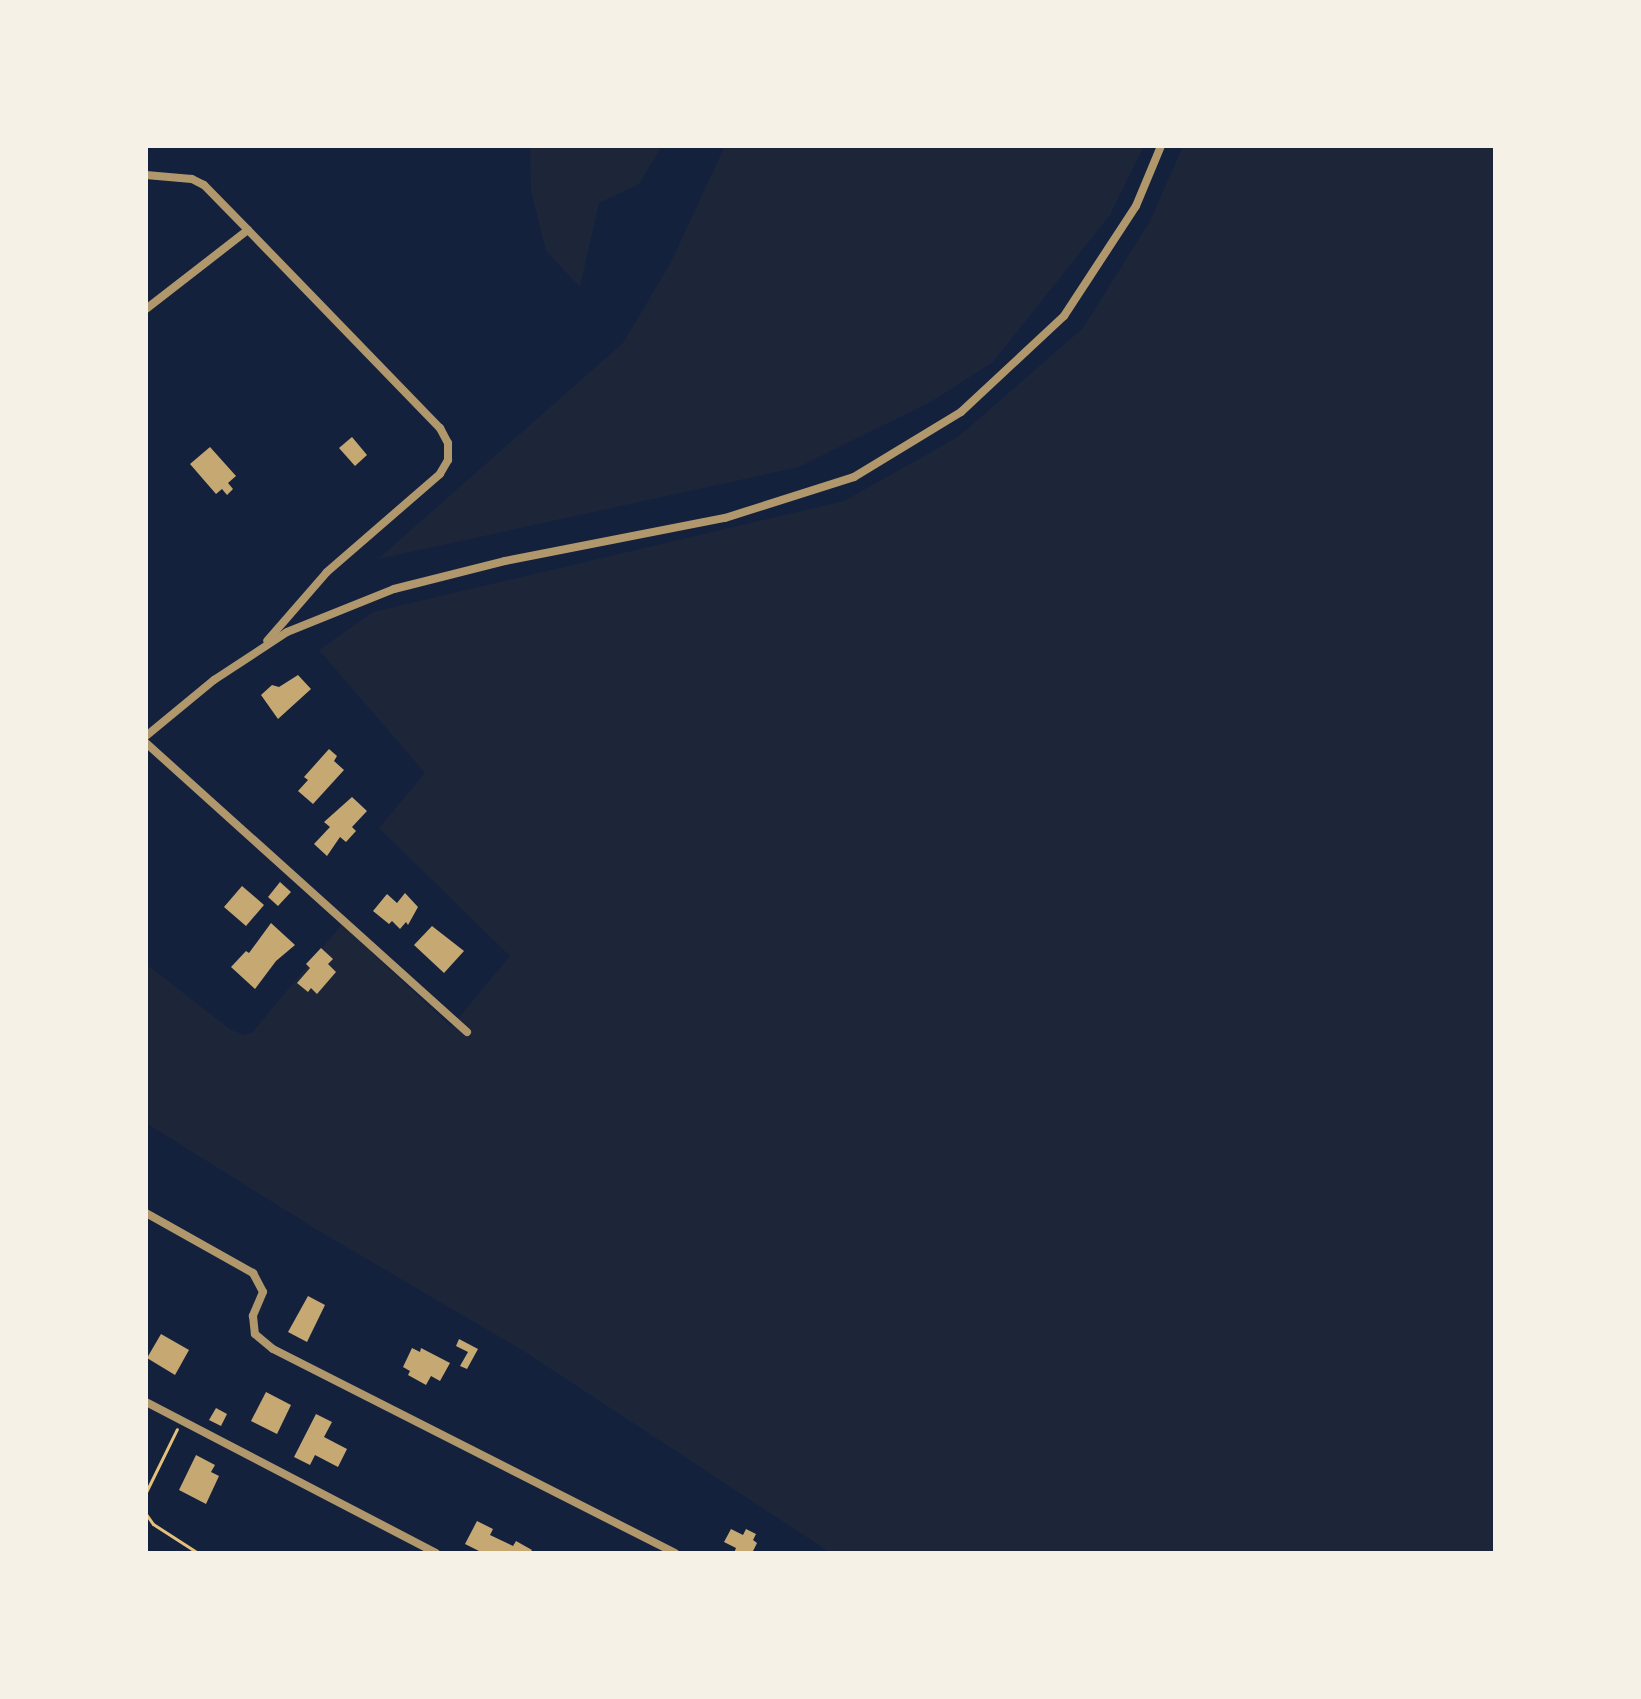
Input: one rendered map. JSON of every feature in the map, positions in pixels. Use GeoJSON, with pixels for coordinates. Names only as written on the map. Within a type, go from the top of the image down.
{"type":"FeatureCollection","features":[{"type":"Feature","properties":{"kind":"street"},"geometry":{"type":"LineString","coordinates":[[146,736],[214,680],[287,632],[394,589],[505,561],[725,518],[854,477],[961,412],[1064,316],[1136,206],[1161,146]]}},
{"type":"Feature","properties":{"kind":"street"},"geometry":{"type":"LineString","coordinates":[[146,175],[176,176],[204,185],[440,428],[448,443],[448,460],[440,474],[327,572],[259,650]]}},
{"type":"Feature","properties":{"kind":"street"},"geometry":{"type":"LineString","coordinates":[[146,309],[248,230]]}},
{"type":"Feature","properties":{"kind":"street"},"geometry":{"type":"LineString","coordinates":[[146,743],[467,1032]]}},
{"type":"Feature","properties":{"kind":"street"},"geometry":{"type":"LineString","coordinates":[[146,1213],[253,1273],[263,1292],[253,1316],[255,1334],[273,1349],[675,1553]]}},
{"type":"Feature","properties":{"kind":"street"},"geometry":{"type":"LineString","coordinates":[[146,1402],[436,1553]]}},
{"type":"Feature","properties":{"kind":"path"},"geometry":{"type":"LineString","coordinates":[[146,1492],[181,1422]]}},
{"type":"Feature","properties":{"kind":"path"},"geometry":{"type":"LineString","coordinates":[[146,1514],[153,1524],[198,1553]]}},
{"type":"Feature","properties":{"kind":"shaded area"},"geometry":{"type":"Polygon","coordinates":[[[530,146],[662,146],[639,184],[599,203],[580,287],[546,251],[531,191],[530,146]]]}},
{"type":"Feature","properties":{"kind":"shaded area"},"geometry":{"type":"Polygon","coordinates":[[[725,146],[1144,146],[1110,215],[993,362],[932,401],[799,467],[378,559],[623,343],[670,264],[725,146]]]}},
{"type":"Feature","properties":{"kind":"shaded area"},"geometry":{"type":"Polygon","coordinates":[[[1183,146],[1495,146],[1495,1553],[831,1553],[522,1350],[319,1231],[146,1123],[146,964],[231,1030],[244,1035],[252,1033],[342,924],[451,1027],[510,956],[379,828],[425,773],[319,650],[373,612],[844,501],[958,437],[1083,328],[1150,221],[1183,146]]]}},
{"type":"Feature","properties":{"kind":"building"},"geometry":{"type":"Polygon","coordinates":[[[352,437],[367,455],[355,466],[339,448],[352,437]]]}},
{"type":"Feature","properties":{"kind":"building"},"geometry":{"type":"Polygon","coordinates":[[[210,447],[236,476],[228,483],[233,489],[227,495],[222,489],[216,494],[190,464],[210,447]]]}},
{"type":"Feature","properties":{"kind":"building"},"geometry":{"type":"Polygon","coordinates":[[[298,675],[311,689],[278,719],[261,695],[272,685],[279,687],[298,675]]]}},
{"type":"Feature","properties":{"kind":"building"},"geometry":{"type":"Polygon","coordinates":[[[329,749],[337,756],[334,761],[344,770],[313,804],[298,791],[308,780],[304,777],[329,749]]]}},
{"type":"Feature","properties":{"kind":"building"},"geometry":{"type":"Polygon","coordinates":[[[352,797],[367,811],[352,827],[356,831],[346,842],[340,837],[327,856],[314,844],[330,827],[324,822],[352,797]]]}},
{"type":"Feature","properties":{"kind":"building"},"geometry":{"type":"Polygon","coordinates":[[[280,882],[291,892],[278,906],[268,897],[280,882]]]}},
{"type":"Feature","properties":{"kind":"building"},"geometry":{"type":"Polygon","coordinates":[[[242,886],[264,905],[246,926],[224,907],[242,886]]]}},
{"type":"Feature","properties":{"kind":"building"},"geometry":{"type":"Polygon","coordinates":[[[405,893],[418,907],[408,925],[406,922],[400,929],[373,911],[387,894],[397,903],[405,893]]]}},
{"type":"Feature","properties":{"kind":"building"},"geometry":{"type":"Polygon","coordinates":[[[271,923],[295,945],[276,961],[255,989],[231,967],[246,951],[249,953],[271,923]]]}},
{"type":"Feature","properties":{"kind":"building"},"geometry":{"type":"Polygon","coordinates":[[[432,926],[464,951],[444,973],[414,945],[432,926]]]}},
{"type":"Feature","properties":{"kind":"building"},"geometry":{"type":"Polygon","coordinates":[[[321,948],[333,959],[328,964],[336,972],[317,994],[311,988],[308,992],[297,983],[310,968],[306,964],[321,948]]]}},
{"type":"Feature","properties":{"kind":"building"},"geometry":{"type":"Polygon","coordinates":[[[308,1296],[325,1305],[307,1342],[288,1332],[308,1296]]]}},
{"type":"Feature","properties":{"kind":"building"},"geometry":{"type":"Polygon","coordinates":[[[161,1334],[189,1350],[175,1375],[147,1358],[161,1334]]]}},
{"type":"Feature","properties":{"kind":"building"},"geometry":{"type":"Polygon","coordinates":[[[459,1339],[478,1349],[467,1369],[460,1366],[468,1352],[456,1346],[459,1339]]]}},
{"type":"Feature","properties":{"kind":"building"},"geometry":{"type":"Polygon","coordinates":[[[412,1348],[420,1352],[421,1348],[450,1363],[440,1381],[431,1376],[426,1385],[408,1375],[410,1371],[403,1367],[412,1348]]]}},
{"type":"Feature","properties":{"kind":"building"},"geometry":{"type":"Polygon","coordinates":[[[266,1392],[291,1405],[277,1434],[251,1421],[266,1392]]]}},
{"type":"Feature","properties":{"kind":"building"},"geometry":{"type":"Polygon","coordinates":[[[216,1408],[227,1414],[221,1426],[209,1420],[216,1408]]]}},
{"type":"Feature","properties":{"kind":"building"},"geometry":{"type":"Polygon","coordinates":[[[316,1414],[332,1422],[324,1437],[347,1449],[338,1467],[315,1455],[310,1465],[294,1457],[316,1414]]]}},
{"type":"Feature","properties":{"kind":"building"},"geometry":{"type":"Polygon","coordinates":[[[196,1455],[215,1465],[211,1472],[219,1476],[206,1504],[179,1490],[196,1455]]]}},
{"type":"Feature","properties":{"kind":"building"},"geometry":{"type":"Polygon","coordinates":[[[477,1521],[493,1529],[490,1535],[513,1546],[516,1541],[532,1550],[530,1553],[483,1553],[465,1544],[477,1521]]]}},
{"type":"Feature","properties":{"kind":"building"},"geometry":{"type":"Polygon","coordinates":[[[731,1529],[743,1535],[746,1529],[756,1534],[753,1540],[757,1543],[752,1553],[734,1553],[736,1548],[724,1542],[731,1529]]]}}]}
